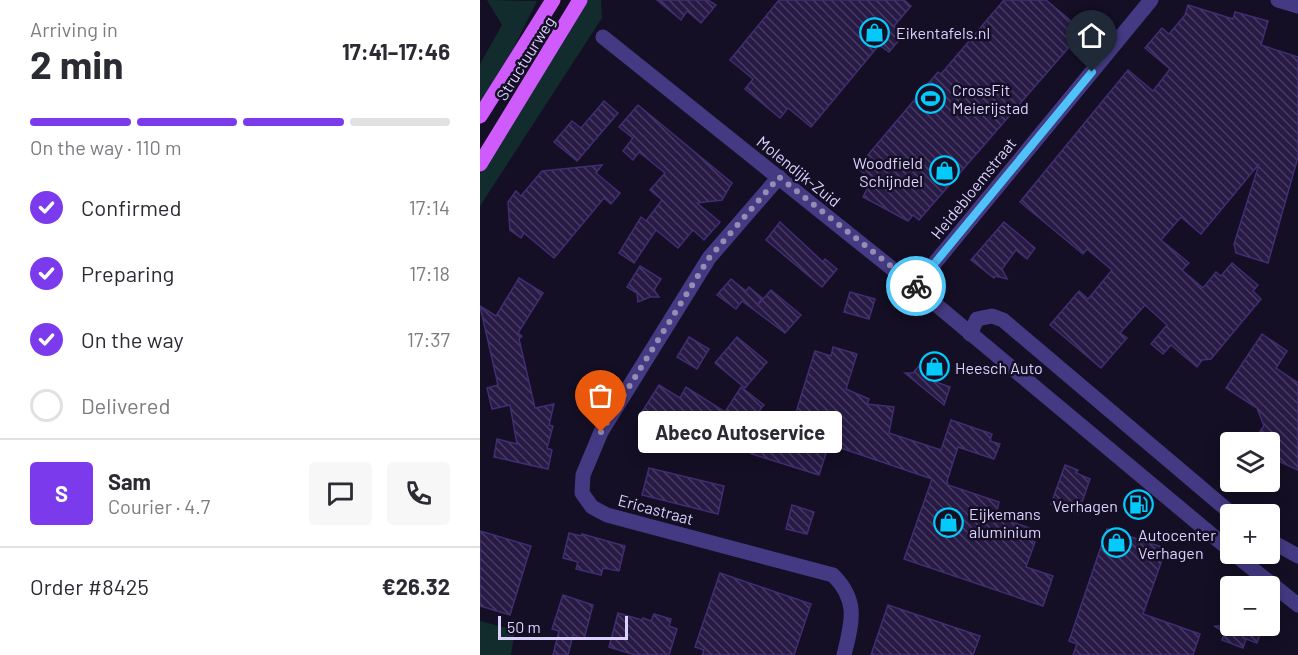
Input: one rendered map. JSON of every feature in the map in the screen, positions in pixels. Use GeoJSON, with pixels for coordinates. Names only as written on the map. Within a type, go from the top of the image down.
{"type":"FeatureCollection","features":[{"type":"Feature","properties":{"kind":"main road","name":"Structuurweg"},"geometry":{"type":"LineString","coordinates":[[480,116],[553,0]]}},
{"type":"Feature","properties":{"kind":"main road","name":"Structuurweg"},"geometry":{"type":"LineString","coordinates":[[480,164],[580,0]]}},
{"type":"Feature","properties":{"kind":"street","name":"Heidebloemstraat"},"geometry":{"type":"LineString","coordinates":[[915,287],[1151,0]]}},
{"type":"Feature","properties":{"kind":"street"},"geometry":{"type":"LineString","coordinates":[[1278,0],[1298,6]]}},
{"type":"Feature","properties":{"kind":"street","name":"Molendijk-Zuid"},"geometry":{"type":"LineString","coordinates":[[603,37],[915,287],[1220,542]]}},
{"type":"Feature","properties":{"kind":"street","name":"Ericastraat"},"geometry":{"type":"LineString","coordinates":[[779,177],[703,268],[601,432],[583,475],[582,493],[591,507],[607,515],[833,575],[846,588],[852,608],[844,655]]}},
{"type":"Feature","properties":{"kind":"street"},"geometry":{"type":"LineString","coordinates":[[970,334],[977,319],[992,316],[1003,320],[1220,504]]}},
{"type":"Feature","properties":{"kind":"street"},"geometry":{"type":"LineString","coordinates":[[1280,546],[1298,555]]}},
{"type":"Feature","properties":{"kind":"street"},"geometry":{"type":"LineString","coordinates":[[1247,564],[1298,605]]}},
{"type":"Feature","properties":{"kind":"street"},"geometry":{"type":"LineString","coordinates":[[1256,571],[1257,564]]}},
{"type":"Feature","properties":{"kind":"green space"},"geometry":{"type":"Polygon","coordinates":[[[487,0],[537,1],[514,47],[480,102],[480,64],[502,25],[487,0]]]}},
{"type":"Feature","properties":{"kind":"green space"},"geometry":{"type":"Polygon","coordinates":[[[584,0],[601,0],[602,18],[480,206],[480,174],[584,0]]]}},
{"type":"Feature","properties":{"kind":"green space"},"geometry":{"type":"Polygon","coordinates":[[[480,621],[515,630],[511,655],[480,655],[480,621]]]}},
{"type":"Feature","properties":{"kind":"building"},"geometry":{"type":"Polygon","coordinates":[[[657,0],[708,0],[716,5],[701,23],[687,11],[681,20],[657,0]]]}},
{"type":"Feature","properties":{"kind":"building"},"geometry":{"type":"Polygon","coordinates":[[[779,0],[904,0],[911,6],[894,26],[904,34],[889,52],[879,45],[811,127],[788,108],[780,118],[745,89],[753,79],[730,60],[779,0]]]}},
{"type":"Feature","properties":{"kind":"building"},"geometry":{"type":"Polygon","coordinates":[[[1004,0],[1046,0],[1083,31],[919,220],[913,215],[908,221],[863,197],[872,180],[857,168],[938,72],[941,74],[1004,0]]]}},
{"type":"Feature","properties":{"kind":"building"},"geometry":{"type":"Polygon","coordinates":[[[1188,5],[1233,19],[1235,12],[1268,21],[1261,45],[1298,57],[1298,157],[1268,263],[1236,253],[1234,244],[1259,164],[1201,234],[1181,217],[1161,240],[1189,263],[1182,270],[1203,288],[1216,272],[1221,276],[1232,263],[1258,285],[1253,291],[1261,299],[1211,359],[1202,360],[1197,367],[1171,345],[1163,354],[1151,344],[1167,325],[1145,305],[1120,333],[1127,338],[1101,368],[1050,325],[1079,291],[1088,299],[1112,270],[1087,249],[1083,254],[1020,202],[1128,70],[1153,91],[1170,69],[1145,48],[1162,28],[1169,34],[1185,15],[1188,5]]]}},
{"type":"Feature","properties":{"kind":"building"},"geometry":{"type":"Polygon","coordinates":[[[604,101],[618,113],[577,161],[554,142],[572,121],[581,128],[604,101]]]}},
{"type":"Feature","properties":{"kind":"building"},"geometry":{"type":"Polygon","coordinates":[[[638,105],[732,183],[722,200],[697,203],[720,222],[704,240],[693,230],[678,248],[656,230],[634,263],[619,253],[641,217],[646,221],[662,200],[650,190],[665,173],[639,152],[633,160],[623,151],[633,138],[619,127],[638,105]]]}},
{"type":"Feature","properties":{"kind":"building"},"geometry":{"type":"Polygon","coordinates":[[[602,165],[596,173],[620,193],[611,204],[604,198],[554,258],[524,233],[521,238],[510,230],[508,202],[516,191],[521,196],[542,171],[602,165]]]}},
{"type":"Feature","properties":{"kind":"building"},"geometry":{"type":"Polygon","coordinates":[[[780,222],[823,262],[825,259],[837,269],[822,287],[766,240],[780,222]]]}},
{"type":"Feature","properties":{"kind":"building"},"geometry":{"type":"Polygon","coordinates":[[[1004,222],[1035,248],[1027,259],[1016,250],[1002,269],[1007,279],[995,276],[994,278],[971,260],[1004,222]]]}},
{"type":"Feature","properties":{"kind":"building"},"geometry":{"type":"Polygon","coordinates":[[[640,266],[661,279],[654,290],[659,297],[650,297],[638,302],[637,293],[627,287],[640,266]]]}},
{"type":"Feature","properties":{"kind":"building"},"geometry":{"type":"Polygon","coordinates":[[[519,278],[543,293],[518,333],[522,336],[519,339],[535,408],[554,404],[549,425],[553,426],[547,448],[552,450],[548,469],[494,457],[497,439],[517,444],[510,405],[492,409],[487,388],[498,385],[480,306],[496,316],[519,278]]]}},
{"type":"Feature","properties":{"kind":"building"},"geometry":{"type":"Polygon","coordinates":[[[731,279],[746,291],[749,287],[762,298],[757,306],[771,290],[801,315],[785,333],[742,301],[736,309],[717,295],[731,279]]]}},
{"type":"Feature","properties":{"kind":"building"},"geometry":{"type":"Polygon","coordinates":[[[850,292],[875,299],[869,319],[844,312],[850,292]]]}},
{"type":"Feature","properties":{"kind":"building"},"geometry":{"type":"Polygon","coordinates":[[[1262,334],[1287,351],[1276,368],[1298,383],[1298,470],[1280,462],[1280,432],[1260,432],[1264,426],[1257,408],[1226,388],[1262,334]]]}},
{"type":"Feature","properties":{"kind":"building"},"geometry":{"type":"Polygon","coordinates":[[[689,337],[709,349],[697,369],[677,357],[689,337]]]}},
{"type":"Feature","properties":{"kind":"building"},"geometry":{"type":"Polygon","coordinates":[[[737,337],[767,362],[745,388],[715,363],[737,337]]]}},
{"type":"Feature","properties":{"kind":"building"},"geometry":{"type":"Polygon","coordinates":[[[833,347],[857,354],[846,389],[869,399],[867,404],[894,407],[889,433],[941,450],[951,420],[992,434],[990,441],[1000,444],[994,459],[958,447],[947,481],[948,485],[999,502],[996,516],[1035,530],[1032,541],[1035,542],[1026,567],[1053,576],[1043,606],[904,559],[932,479],[829,444],[819,475],[752,454],[693,418],[682,436],[642,412],[659,385],[680,398],[686,387],[725,412],[741,387],[764,405],[759,411],[793,422],[815,351],[831,356],[833,347]]]}},
{"type":"Feature","properties":{"kind":"building"},"geometry":{"type":"Polygon","coordinates":[[[930,353],[948,368],[936,382],[950,387],[944,405],[905,373],[913,373],[930,353]]]}},
{"type":"Feature","properties":{"kind":"building"},"geometry":{"type":"Polygon","coordinates":[[[1065,465],[1078,470],[1076,473],[1090,479],[1078,514],[1051,504],[1065,465]]]}},
{"type":"Feature","properties":{"kind":"building"},"geometry":{"type":"Polygon","coordinates":[[[649,468],[724,486],[718,514],[642,495],[649,468]]]}},
{"type":"Feature","properties":{"kind":"building"},"geometry":{"type":"Polygon","coordinates":[[[792,505],[814,512],[807,534],[786,529],[792,505]]]}},
{"type":"Feature","properties":{"kind":"building"},"geometry":{"type":"Polygon","coordinates":[[[1107,529],[1162,547],[1159,556],[1163,557],[1143,614],[1200,634],[1193,655],[1073,655],[1077,644],[1069,641],[1107,529]]]}},
{"type":"Feature","properties":{"kind":"building"},"geometry":{"type":"Polygon","coordinates":[[[480,531],[531,546],[510,615],[480,606],[480,531]]]}},
{"type":"Feature","properties":{"kind":"building"},"geometry":{"type":"Polygon","coordinates":[[[569,533],[581,536],[582,534],[625,546],[619,571],[603,568],[601,575],[576,569],[578,562],[563,558],[569,533]]]}},
{"type":"Feature","properties":{"kind":"building"},"geometry":{"type":"Polygon","coordinates":[[[720,573],[811,604],[794,655],[702,655],[704,650],[695,647],[720,573]]]}},
{"type":"Feature","properties":{"kind":"building"},"geometry":{"type":"Polygon","coordinates":[[[563,595],[593,605],[584,639],[573,635],[568,655],[553,655],[559,631],[552,629],[563,595]]]}},
{"type":"Feature","properties":{"kind":"building"},"geometry":{"type":"Polygon","coordinates":[[[888,605],[980,636],[973,655],[871,655],[888,605]]]}},
{"type":"Feature","properties":{"kind":"building"},"geometry":{"type":"Polygon","coordinates":[[[618,613],[642,620],[643,618],[651,621],[654,614],[671,619],[669,626],[677,629],[669,655],[635,655],[609,647],[618,613]]]}},
{"type":"Feature","properties":{"kind":"building"},"geometry":{"type":"Polygon","coordinates":[[[1224,636],[1259,636],[1257,643],[1246,639],[1243,648],[1222,640],[1224,636]]]}},
{"type":"Feature","properties":{"kind":"way so far"},"geometry":{"type":"LineString","coordinates":[[601,432],[709,258],[779,177],[916,286]]}},
{"type":"Feature","properties":{"kind":"place","name":"Eikentafels.nl"},"geometry":{"type":"Point","coordinates":[875,32]}},
{"type":"Feature","properties":{"kind":"place","name":"CrossFit Meierijstad"},"geometry":{"type":"Point","coordinates":[931,98]}},
{"type":"Feature","properties":{"kind":"place","name":"Woodfield Schijndel"},"geometry":{"type":"Point","coordinates":[944,171]}},
{"type":"Feature","properties":{"kind":"place","name":"Heesch Auto"},"geometry":{"type":"Point","coordinates":[934,367]}},
{"type":"Feature","properties":{"kind":"place","name":"Abeco Autoservice"},"geometry":{"type":"Point","coordinates":[601,432]}},
{"type":"Feature","properties":{"kind":"place","name":"Verhagen"},"geometry":{"type":"Point","coordinates":[1139,505]}},
{"type":"Feature","properties":{"kind":"place","name":"Eijkemans aluminium"},"geometry":{"type":"Point","coordinates":[948,522]}},
{"type":"Feature","properties":{"kind":"place","name":"Autocenter Verhagen"},"geometry":{"type":"Point","coordinates":[1117,543]}},
{"type":"Feature","properties":{"kind":"route"},"geometry":{"type":"LineString","coordinates":[[916,286],[1092,72]]}}]}
